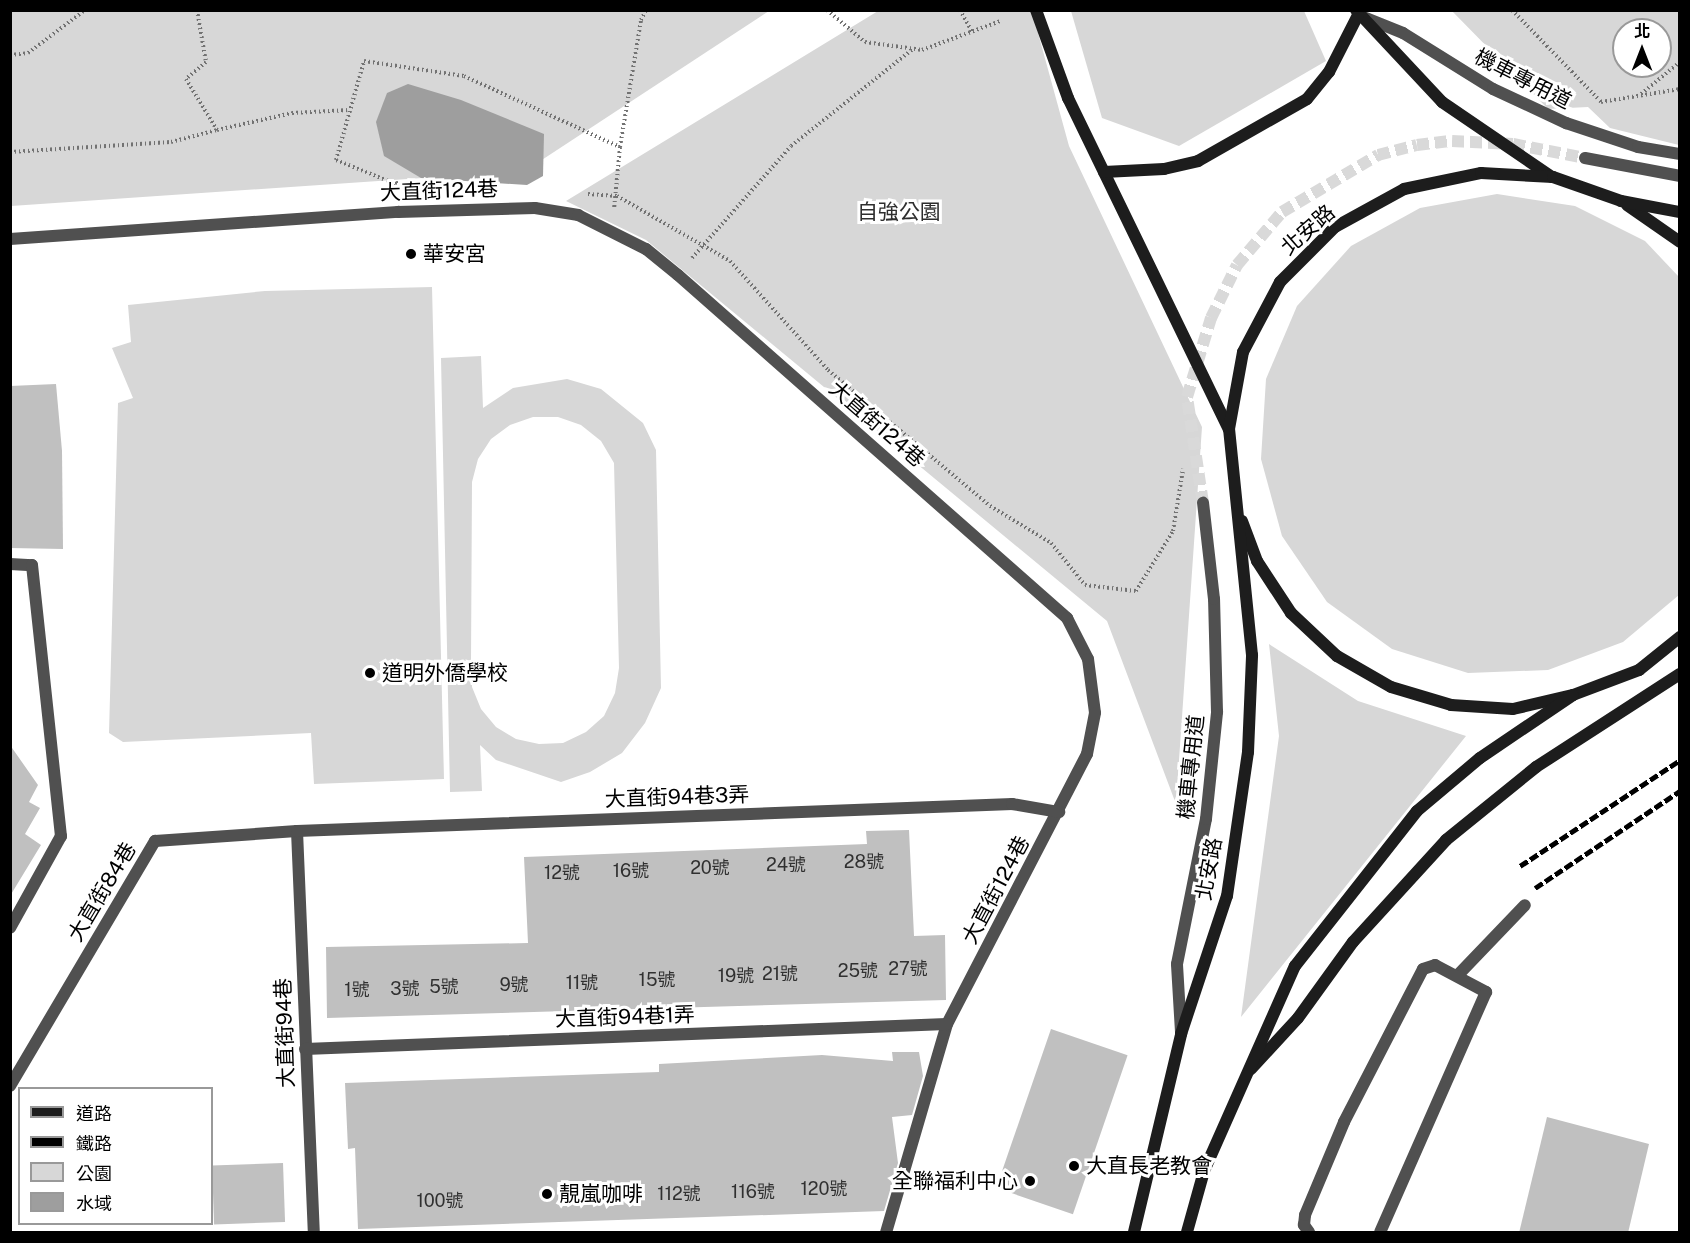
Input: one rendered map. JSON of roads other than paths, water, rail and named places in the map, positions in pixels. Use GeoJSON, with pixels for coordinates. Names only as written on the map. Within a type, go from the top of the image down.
{"type":"FeatureCollection","features":[{"type":"Feature","properties":{"kind":"main road"},"geometry":{"type":"LineString","coordinates":[[1036,10],[1068,98],[1229,429]]}},
{"type":"Feature","properties":{"kind":"main road"},"geometry":{"type":"LineString","coordinates":[[1104,172],[1164,170],[1198,160],[1307,99],[1329,72],[1357,13],[1442,102],[1553,177]]}},
{"type":"Feature","properties":{"kind":"main road","name":"北安路"},"geometry":{"type":"LineString","coordinates":[[1134,1233],[1181,1034],[1227,896],[1248,752],[1252,655],[1229,429],[1244,352],[1280,282],[1335,227],[1404,189],[1481,173],[1553,177],[1621,201],[1680,212]]}},
{"type":"Feature","properties":{"kind":"main road","name":"北安路"},"geometry":{"type":"LineString","coordinates":[[1621,201],[1680,242]]}},
{"type":"Feature","properties":{"kind":"main road","name":"北安路"},"geometry":{"type":"LineString","coordinates":[[1236,503],[1257,561],[1291,613],[1337,656],[1391,687],[1451,705],[1513,709],[1573,694],[1639,670],[1680,637]]}},
{"type":"Feature","properties":{"kind":"main road"},"geometry":{"type":"LineString","coordinates":[[1244,1077],[1298,1018],[1353,942],[1446,840],[1536,766],[1680,674]]}},
{"type":"Feature","properties":{"kind":"main road","name":"北安路"},"geometry":{"type":"LineString","coordinates":[[1187,1233],[1204,1171],[1295,966],[1417,811],[1480,758],[1573,694]]}},
{"type":"Feature","properties":{"kind":"street","name":"機車專用道"},"geometry":{"type":"LineString","coordinates":[[1357,13],[1403,33],[1493,88],[1566,123],[1638,147],[1680,154]]}},
{"type":"Feature","properties":{"kind":"street"},"geometry":{"type":"LineString","coordinates":[[1585,158],[1680,176]]}},
{"type":"Feature","properties":{"kind":"street","name":"大直街124巷"},"geometry":{"type":"LineString","coordinates":[[10,239],[398,212],[535,208],[578,215],[610,228],[646,249],[678,275],[1067,618],[1088,659],[1095,713],[1087,754],[1059,812],[947,1024],[886,1233]]}},
{"type":"Feature","properties":{"kind":"street","name":"機車專用道"},"geometry":{"type":"LineString","coordinates":[[1181,1034],[1177,964],[1206,819],[1217,712],[1214,599],[1203,503]]}},
{"type":"Feature","properties":{"kind":"street"},"geometry":{"type":"LineString","coordinates":[[10,564],[32,565],[61,836],[10,928]]}},
{"type":"Feature","properties":{"kind":"street","name":"大直街94巷3弄"},"geometry":{"type":"LineString","coordinates":[[297,831],[1012,804],[1059,812]]}},
{"type":"Feature","properties":{"kind":"street","name":"大直街94巷"},"geometry":{"type":"LineString","coordinates":[[297,831],[314,1233]]}},
{"type":"Feature","properties":{"kind":"street","name":"大直街84巷"},"geometry":{"type":"LineString","coordinates":[[10,1086],[155,841],[297,831]]}},
{"type":"Feature","properties":{"kind":"street"},"geometry":{"type":"LineString","coordinates":[[1457,976],[1525,905]]}},
{"type":"Feature","properties":{"kind":"street"},"geometry":{"type":"LineString","coordinates":[[1309,1233],[1304,1225],[1305,1215],[1344,1122],[1423,969],[1435,965],[1486,992],[1380,1233]]}},
{"type":"Feature","properties":{"kind":"street","name":"大直街94巷1弄"},"geometry":{"type":"LineString","coordinates":[[305,1049],[947,1024]]}},
{"type":"Feature","properties":{"kind":"water"},"geometry":{"type":"Polygon","coordinates":[[[408,84],[461,100],[544,134],[543,176],[527,185],[421,178],[384,156],[376,122],[387,93],[408,84]]]}},
{"type":"Feature","properties":{"kind":"tunnel"},"geometry":{"type":"LineString","coordinates":[[1203,503],[1187,397],[1211,318],[1237,265],[1282,212],[1378,155],[1417,145],[1452,141],[1513,144],[1585,158]]}},
{"type":"Feature","properties":{"kind":"railway"},"geometry":{"type":"LineString","coordinates":[[1520,866],[1680,760]]}},
{"type":"Feature","properties":{"kind":"railway"},"geometry":{"type":"LineString","coordinates":[[1535,888],[1680,791]]}},
{"type":"Feature","properties":{"kind":"place","name":"華安宮"},"geometry":{"type":"Point","coordinates":[411,254]}},
{"type":"Feature","properties":{"kind":"place","name":"道明外僑學校"},"geometry":{"type":"Point","coordinates":[370,673]}},
{"type":"Feature","properties":{"kind":"place","name":"大直長老教會"},"geometry":{"type":"Point","coordinates":[1074,1166]}},
{"type":"Feature","properties":{"kind":"place","name":"全聯福利中心"},"geometry":{"type":"Point","coordinates":[1030,1181]}},
{"type":"Feature","properties":{"kind":"place","name":"靚嵐咖啡"},"geometry":{"type":"Point","coordinates":[547,1194]}},
{"type":"Feature","properties":{"kind":"park label","name":"自強公園"},"geometry":{"type":"Point","coordinates":[899,212]}}]}
